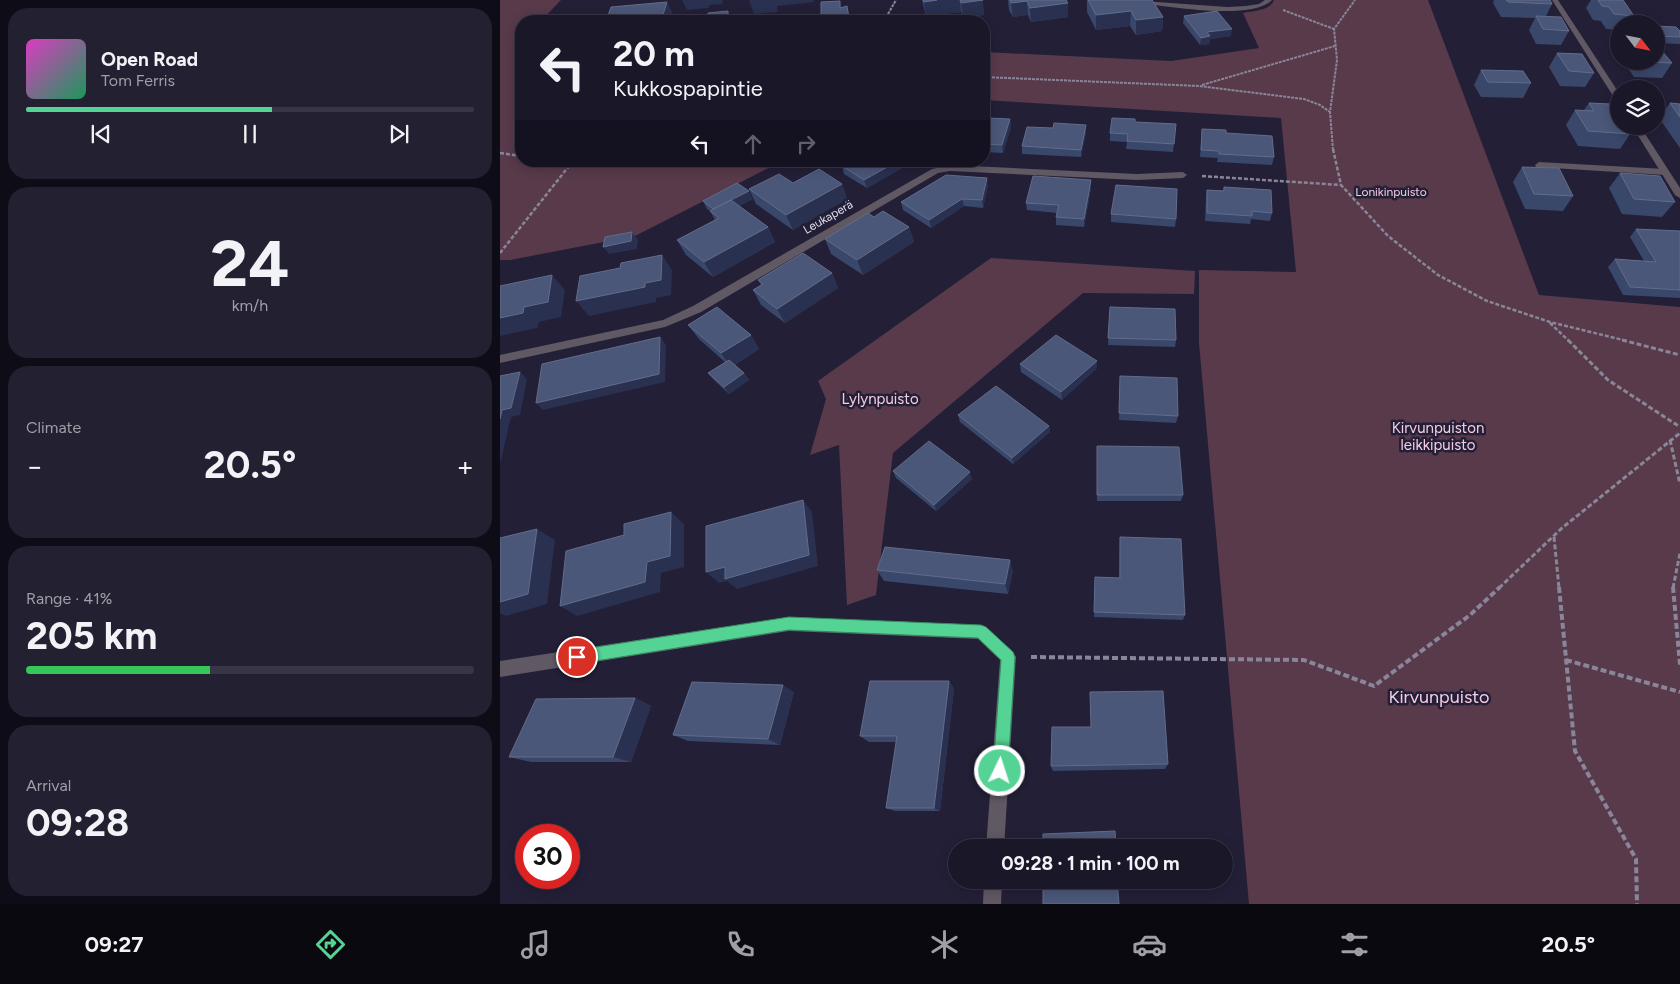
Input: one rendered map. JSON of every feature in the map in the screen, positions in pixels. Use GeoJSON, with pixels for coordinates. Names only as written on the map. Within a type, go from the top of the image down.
{"type":"FeatureCollection","features":[{"type":"Feature","properties":{"kind":"street"},"geometry":{"type":"LineString","coordinates":[[1131,0],[1234,10],[1261,7],[1268,2]]}},
{"type":"Feature","properties":{"kind":"street"},"geometry":{"type":"LineString","coordinates":[[1555,0],[1610,85]]}},
{"type":"Feature","properties":{"kind":"street"},"geometry":{"type":"LineString","coordinates":[[1642,135],[1680,195]]}},
{"type":"Feature","properties":{"kind":"street"},"geometry":{"type":"LineString","coordinates":[[1539,165],[1667,175],[1680,179]]}},
{"type":"Feature","properties":{"kind":"street","name":"Leukaperä"},"geometry":{"type":"LineString","coordinates":[[500,359],[673,320],[697,309],[936,171],[950,168],[1137,177],[1183,175]]}},
{"type":"Feature","properties":{"kind":"street"},"geometry":{"type":"LineString","coordinates":[[500,668],[789,624],[981,632],[1008,657],[997,839]]}},
{"type":"Feature","properties":{"kind":"street"},"geometry":{"type":"LineString","coordinates":[[992,904],[993,889]]}},
{"type":"Feature","properties":{"kind":"path"},"geometry":{"type":"LineString","coordinates":[[887,15],[896,0]]}},
{"type":"Feature","properties":{"kind":"path"},"geometry":{"type":"LineString","coordinates":[[1355,0],[1334,29],[1337,60],[1330,112],[1331,142],[1341,185],[1388,236],[1438,274],[1487,301],[1550,322],[1680,355]]}},
{"type":"Feature","properties":{"kind":"path"},"geometry":{"type":"LineString","coordinates":[[1268,2],[1334,29]]}},
{"type":"Feature","properties":{"kind":"path"},"geometry":{"type":"LineString","coordinates":[[1199,86],[1322,52],[1335,46]]}},
{"type":"Feature","properties":{"kind":"path"},"geometry":{"type":"LineString","coordinates":[[990,77],[1199,86],[1304,99],[1320,105],[1330,112]]}},
{"type":"Feature","properties":{"kind":"path"},"geometry":{"type":"LineString","coordinates":[[500,153],[515,155]]}},
{"type":"Feature","properties":{"kind":"path"},"geometry":{"type":"LineString","coordinates":[[500,253],[567,167]]}},
{"type":"Feature","properties":{"kind":"path"},"geometry":{"type":"LineString","coordinates":[[1183,175],[1341,185]]}},
{"type":"Feature","properties":{"kind":"path"},"geometry":{"type":"LineString","coordinates":[[1550,322],[1608,380],[1680,427]]}},
{"type":"Feature","properties":{"kind":"path"},"geometry":{"type":"LineString","coordinates":[[1008,657],[1304,660],[1374,686],[1470,615],[1554,536],[1680,433]]}},
{"type":"Feature","properties":{"kind":"path"},"geometry":{"type":"LineString","coordinates":[[1670,440],[1680,484]]}},
{"type":"Feature","properties":{"kind":"path"},"geometry":{"type":"LineString","coordinates":[[1554,536],[1575,750],[1636,859],[1637,904]]}},
{"type":"Feature","properties":{"kind":"path"},"geometry":{"type":"LineString","coordinates":[[1680,553],[1673,587],[1680,665]]}},
{"type":"Feature","properties":{"kind":"path"},"geometry":{"type":"LineString","coordinates":[[1566,660],[1680,692]]}},
{"type":"Feature","properties":{"kind":"green space"},"geometry":{"type":"Polygon","coordinates":[[[500,0],[561,0],[547,15],[515,15],[515,167],[770,167],[635,236],[510,260],[500,260],[500,0]]]}},
{"type":"Feature","properties":{"kind":"green space","name":"Kirvunpuisto"},"geometry":{"type":"Polygon","coordinates":[[[1274,0],[1428,0],[1539,295],[1680,307],[1680,904],[1249,904],[1199,343],[1199,270],[1296,272],[1281,118],[990,100],[990,52],[1171,61],[1259,48],[1243,13],[1256,11],[1272,4],[1274,0]]]}},
{"type":"Feature","properties":{"kind":"green space","name":"Lylynpuisto"},"geometry":{"type":"Polygon","coordinates":[[[991,258],[1195,271],[1194,294],[1083,293],[893,453],[876,595],[847,605],[839,445],[810,455],[826,399],[818,381],[991,258]]]}},
{"type":"Feature","properties":{"kind":"building"},"geometry":{"type":"Polygon","coordinates":[[[960,0],[983,0],[961,3],[960,0]]]}},
{"type":"Feature","properties":{"kind":"building"},"geometry":{"type":"Polygon","coordinates":[[[1010,0],[1066,0],[1068,3],[1030,8],[1027,1],[1011,3],[1010,0]]]}},
{"type":"Feature","properties":{"kind":"building"},"geometry":{"type":"Polygon","coordinates":[[[1088,0],[1152,0],[1163,17],[1136,20],[1131,11],[1096,15],[1088,0]]]}},
{"type":"Feature","properties":{"kind":"building"},"geometry":{"type":"Polygon","coordinates":[[[1506,0],[1550,0],[1552,4],[1508,2],[1506,0]]]}},
{"type":"Feature","properties":{"kind":"building"},"geometry":{"type":"Polygon","coordinates":[[[1598,0],[1623,0],[1633,15],[1614,14],[1609,7],[1602,6],[1598,0]]]}},
{"type":"Feature","properties":{"kind":"building"},"geometry":{"type":"Polygon","coordinates":[[[840,1],[840,8],[847,6],[848,15],[821,15],[821,2],[840,1]]]}},
{"type":"Feature","properties":{"kind":"building"},"geometry":{"type":"Polygon","coordinates":[[[667,2],[663,15],[608,15],[611,7],[667,2]]]}},
{"type":"Feature","properties":{"kind":"building"},"geometry":{"type":"Polygon","coordinates":[[[728,11],[728,15],[708,15],[708,13],[728,11]]]}},
{"type":"Feature","properties":{"kind":"building"},"geometry":{"type":"Polygon","coordinates":[[[1217,11],[1232,29],[1207,32],[1210,36],[1201,38],[1184,16],[1217,11]]]}},
{"type":"Feature","properties":{"kind":"building"},"geometry":{"type":"Polygon","coordinates":[[[1536,16],[1561,17],[1569,31],[1543,29],[1536,16]]]}},
{"type":"Feature","properties":{"kind":"building"},"geometry":{"type":"Polygon","coordinates":[[[1665,26],[1676,27],[1680,31],[1680,37],[1665,36],[1665,26]]]}},
{"type":"Feature","properties":{"kind":"building"},"geometry":{"type":"Polygon","coordinates":[[[1557,53],[1582,54],[1594,73],[1569,71],[1557,53]]]}},
{"type":"Feature","properties":{"kind":"building"},"geometry":{"type":"Polygon","coordinates":[[[1665,55],[1672,63],[1665,63],[1665,55]]]}},
{"type":"Feature","properties":{"kind":"building"},"geometry":{"type":"Polygon","coordinates":[[[1481,70],[1523,71],[1531,83],[1488,82],[1481,70]]]}},
{"type":"Feature","properties":{"kind":"building"},"geometry":{"type":"Polygon","coordinates":[[[1589,103],[1610,104],[1610,133],[1588,131],[1575,110],[1594,111],[1589,103]]]}},
{"type":"Feature","properties":{"kind":"building"},"geometry":{"type":"Polygon","coordinates":[[[1670,103],[1680,104],[1680,117],[1670,103]]]}},
{"type":"Feature","properties":{"kind":"building"},"geometry":{"type":"Polygon","coordinates":[[[990,118],[1010,119],[1002,145],[990,144],[990,118]]]}},
{"type":"Feature","properties":{"kind":"building"},"geometry":{"type":"Polygon","coordinates":[[[1112,118],[1135,119],[1135,122],[1176,124],[1174,144],[1127,141],[1128,134],[1110,133],[1112,118]]]}},
{"type":"Feature","properties":{"kind":"building"},"geometry":{"type":"Polygon","coordinates":[[[1054,123],[1086,125],[1081,150],[1022,146],[1027,127],[1053,128],[1054,123]]]}},
{"type":"Feature","properties":{"kind":"building"},"geometry":{"type":"Polygon","coordinates":[[[1202,129],[1226,130],[1226,133],[1272,136],[1274,157],[1219,154],[1219,151],[1201,150],[1202,129]]]}},
{"type":"Feature","properties":{"kind":"building"},"geometry":{"type":"Polygon","coordinates":[[[844,167],[887,167],[864,180],[844,167]]]}},
{"type":"Feature","properties":{"kind":"building"},"geometry":{"type":"Polygon","coordinates":[[[1522,167],[1559,168],[1573,196],[1534,194],[1522,167]]]}},
{"type":"Feature","properties":{"kind":"building"},"geometry":{"type":"Polygon","coordinates":[[[819,169],[842,184],[786,215],[749,189],[779,174],[793,183],[819,169]]]}},
{"type":"Feature","properties":{"kind":"building"},"geometry":{"type":"Polygon","coordinates":[[[1620,173],[1660,176],[1675,202],[1634,199],[1620,173]]]}},
{"type":"Feature","properties":{"kind":"building"},"geometry":{"type":"Polygon","coordinates":[[[946,175],[987,178],[982,200],[962,199],[929,220],[901,202],[946,175]]]}},
{"type":"Feature","properties":{"kind":"building"},"geometry":{"type":"Polygon","coordinates":[[[1033,176],[1091,180],[1084,219],[1056,217],[1059,205],[1026,203],[1033,176]]]}},
{"type":"Feature","properties":{"kind":"building"},"geometry":{"type":"Polygon","coordinates":[[[737,183],[749,191],[713,209],[703,201],[737,183]]]}},
{"type":"Feature","properties":{"kind":"building"},"geometry":{"type":"Polygon","coordinates":[[[1116,185],[1177,189],[1176,219],[1111,214],[1116,185]]]}},
{"type":"Feature","properties":{"kind":"building"},"geometry":{"type":"Polygon","coordinates":[[[1224,187],[1271,190],[1272,213],[1252,211],[1252,216],[1207,213],[1207,190],[1224,191],[1224,187]]]}},
{"type":"Feature","properties":{"kind":"building"},"geometry":{"type":"Polygon","coordinates":[[[731,200],[768,227],[704,262],[677,240],[719,218],[710,211],[731,200]]]}},
{"type":"Feature","properties":{"kind":"building"},"geometry":{"type":"Polygon","coordinates":[[[883,211],[909,227],[857,260],[825,239],[868,213],[874,217],[883,211]]]}},
{"type":"Feature","properties":{"kind":"building"},"geometry":{"type":"Polygon","coordinates":[[[1636,229],[1680,231],[1680,290],[1630,287],[1615,259],[1656,262],[1636,229]]]}},
{"type":"Feature","properties":{"kind":"building"},"geometry":{"type":"Polygon","coordinates":[[[632,232],[631,241],[603,247],[605,237],[632,232]]]}},
{"type":"Feature","properties":{"kind":"building"},"geometry":{"type":"Polygon","coordinates":[[[803,253],[832,273],[777,309],[753,290],[763,284],[758,280],[803,253]]]}},
{"type":"Feature","properties":{"kind":"building"},"geometry":{"type":"Polygon","coordinates":[[[662,255],[661,280],[645,283],[645,287],[576,301],[580,276],[620,268],[621,263],[662,255]]]}},
{"type":"Feature","properties":{"kind":"building"},"geometry":{"type":"Polygon","coordinates":[[[552,275],[548,302],[524,307],[523,313],[500,318],[500,286],[552,275]]]}},
{"type":"Feature","properties":{"kind":"building"},"geometry":{"type":"Polygon","coordinates":[[[717,307],[751,335],[721,353],[688,325],[717,307]]]}},
{"type":"Feature","properties":{"kind":"building"},"geometry":{"type":"Polygon","coordinates":[[[1110,307],[1175,309],[1176,340],[1108,338],[1110,307]]]}},
{"type":"Feature","properties":{"kind":"building"},"geometry":{"type":"Polygon","coordinates":[[[1056,335],[1097,361],[1061,392],[1020,364],[1056,335]]]}},
{"type":"Feature","properties":{"kind":"building"},"geometry":{"type":"Polygon","coordinates":[[[660,337],[659,374],[536,403],[542,364],[660,337]]]}},
{"type":"Feature","properties":{"kind":"building"},"geometry":{"type":"Polygon","coordinates":[[[729,360],[744,373],[724,387],[708,373],[729,360]]]}},
{"type":"Feature","properties":{"kind":"building"},"geometry":{"type":"Polygon","coordinates":[[[520,372],[511,408],[502,410],[500,419],[500,376],[520,372]]]}},
{"type":"Feature","properties":{"kind":"building"},"geometry":{"type":"Polygon","coordinates":[[[1120,376],[1177,378],[1178,416],[1119,413],[1120,376]]]}},
{"type":"Feature","properties":{"kind":"building"},"geometry":{"type":"Polygon","coordinates":[[[996,386],[1049,426],[1012,458],[958,415],[996,386]]]}},
{"type":"Feature","properties":{"kind":"building"},"geometry":{"type":"Polygon","coordinates":[[[929,441],[970,472],[934,505],[893,471],[929,441]]]}},
{"type":"Feature","properties":{"kind":"building"},"geometry":{"type":"Polygon","coordinates":[[[1097,446],[1179,447],[1183,495],[1097,495],[1097,446]]]}},
{"type":"Feature","properties":{"kind":"building"},"geometry":{"type":"Polygon","coordinates":[[[803,500],[809,555],[725,579],[725,567],[706,572],[706,526],[803,500]]]}},
{"type":"Feature","properties":{"kind":"building"},"geometry":{"type":"Polygon","coordinates":[[[671,512],[670,556],[647,562],[645,582],[560,606],[566,551],[624,535],[624,524],[671,512]]]}},
{"type":"Feature","properties":{"kind":"building"},"geometry":{"type":"Polygon","coordinates":[[[537,529],[528,594],[500,602],[500,538],[537,529]]]}},
{"type":"Feature","properties":{"kind":"building"},"geometry":{"type":"Polygon","coordinates":[[[1120,537],[1181,539],[1185,615],[1094,612],[1095,577],[1120,578],[1120,537]]]}},
{"type":"Feature","properties":{"kind":"building"},"geometry":{"type":"Polygon","coordinates":[[[885,547],[1010,560],[1005,584],[877,570],[885,547]]]}},
{"type":"Feature","properties":{"kind":"building"},"geometry":{"type":"Polygon","coordinates":[[[870,681],[949,681],[934,808],[886,808],[897,736],[860,736],[870,681]]]}},
{"type":"Feature","properties":{"kind":"building"},"geometry":{"type":"Polygon","coordinates":[[[692,682],[783,685],[768,739],[673,735],[692,682]]]}},
{"type":"Feature","properties":{"kind":"building"},"geometry":{"type":"Polygon","coordinates":[[[1163,691],[1168,764],[1051,766],[1052,727],[1091,727],[1090,692],[1163,691]]]}},
{"type":"Feature","properties":{"kind":"building"},"geometry":{"type":"Polygon","coordinates":[[[635,698],[613,757],[509,757],[536,699],[635,698]]]}},
{"type":"Feature","properties":{"kind":"building"},"geometry":{"type":"Polygon","coordinates":[[[1115,831],[1115,839],[1043,839],[1043,834],[1115,831]]]}},
{"type":"Feature","properties":{"kind":"building"},"geometry":{"type":"Polygon","coordinates":[[[1043,889],[1118,889],[1119,904],[1043,904],[1043,889]]]}},
{"type":"Feature","properties":{"kind":"route"},"geometry":{"type":"LineString","coordinates":[[577,657],[789,624],[981,632],[1008,657],[1000,771]]}},
{"type":"Feature","properties":{"kind":"park label","name":"Lonikinpuisto"},"geometry":{"type":"Point","coordinates":[1391,192]}},
{"type":"Feature","properties":{"kind":"park label","name":"Kirvunpuiston leikkipuisto"},"geometry":{"type":"Point","coordinates":[1438,436]}}]}
